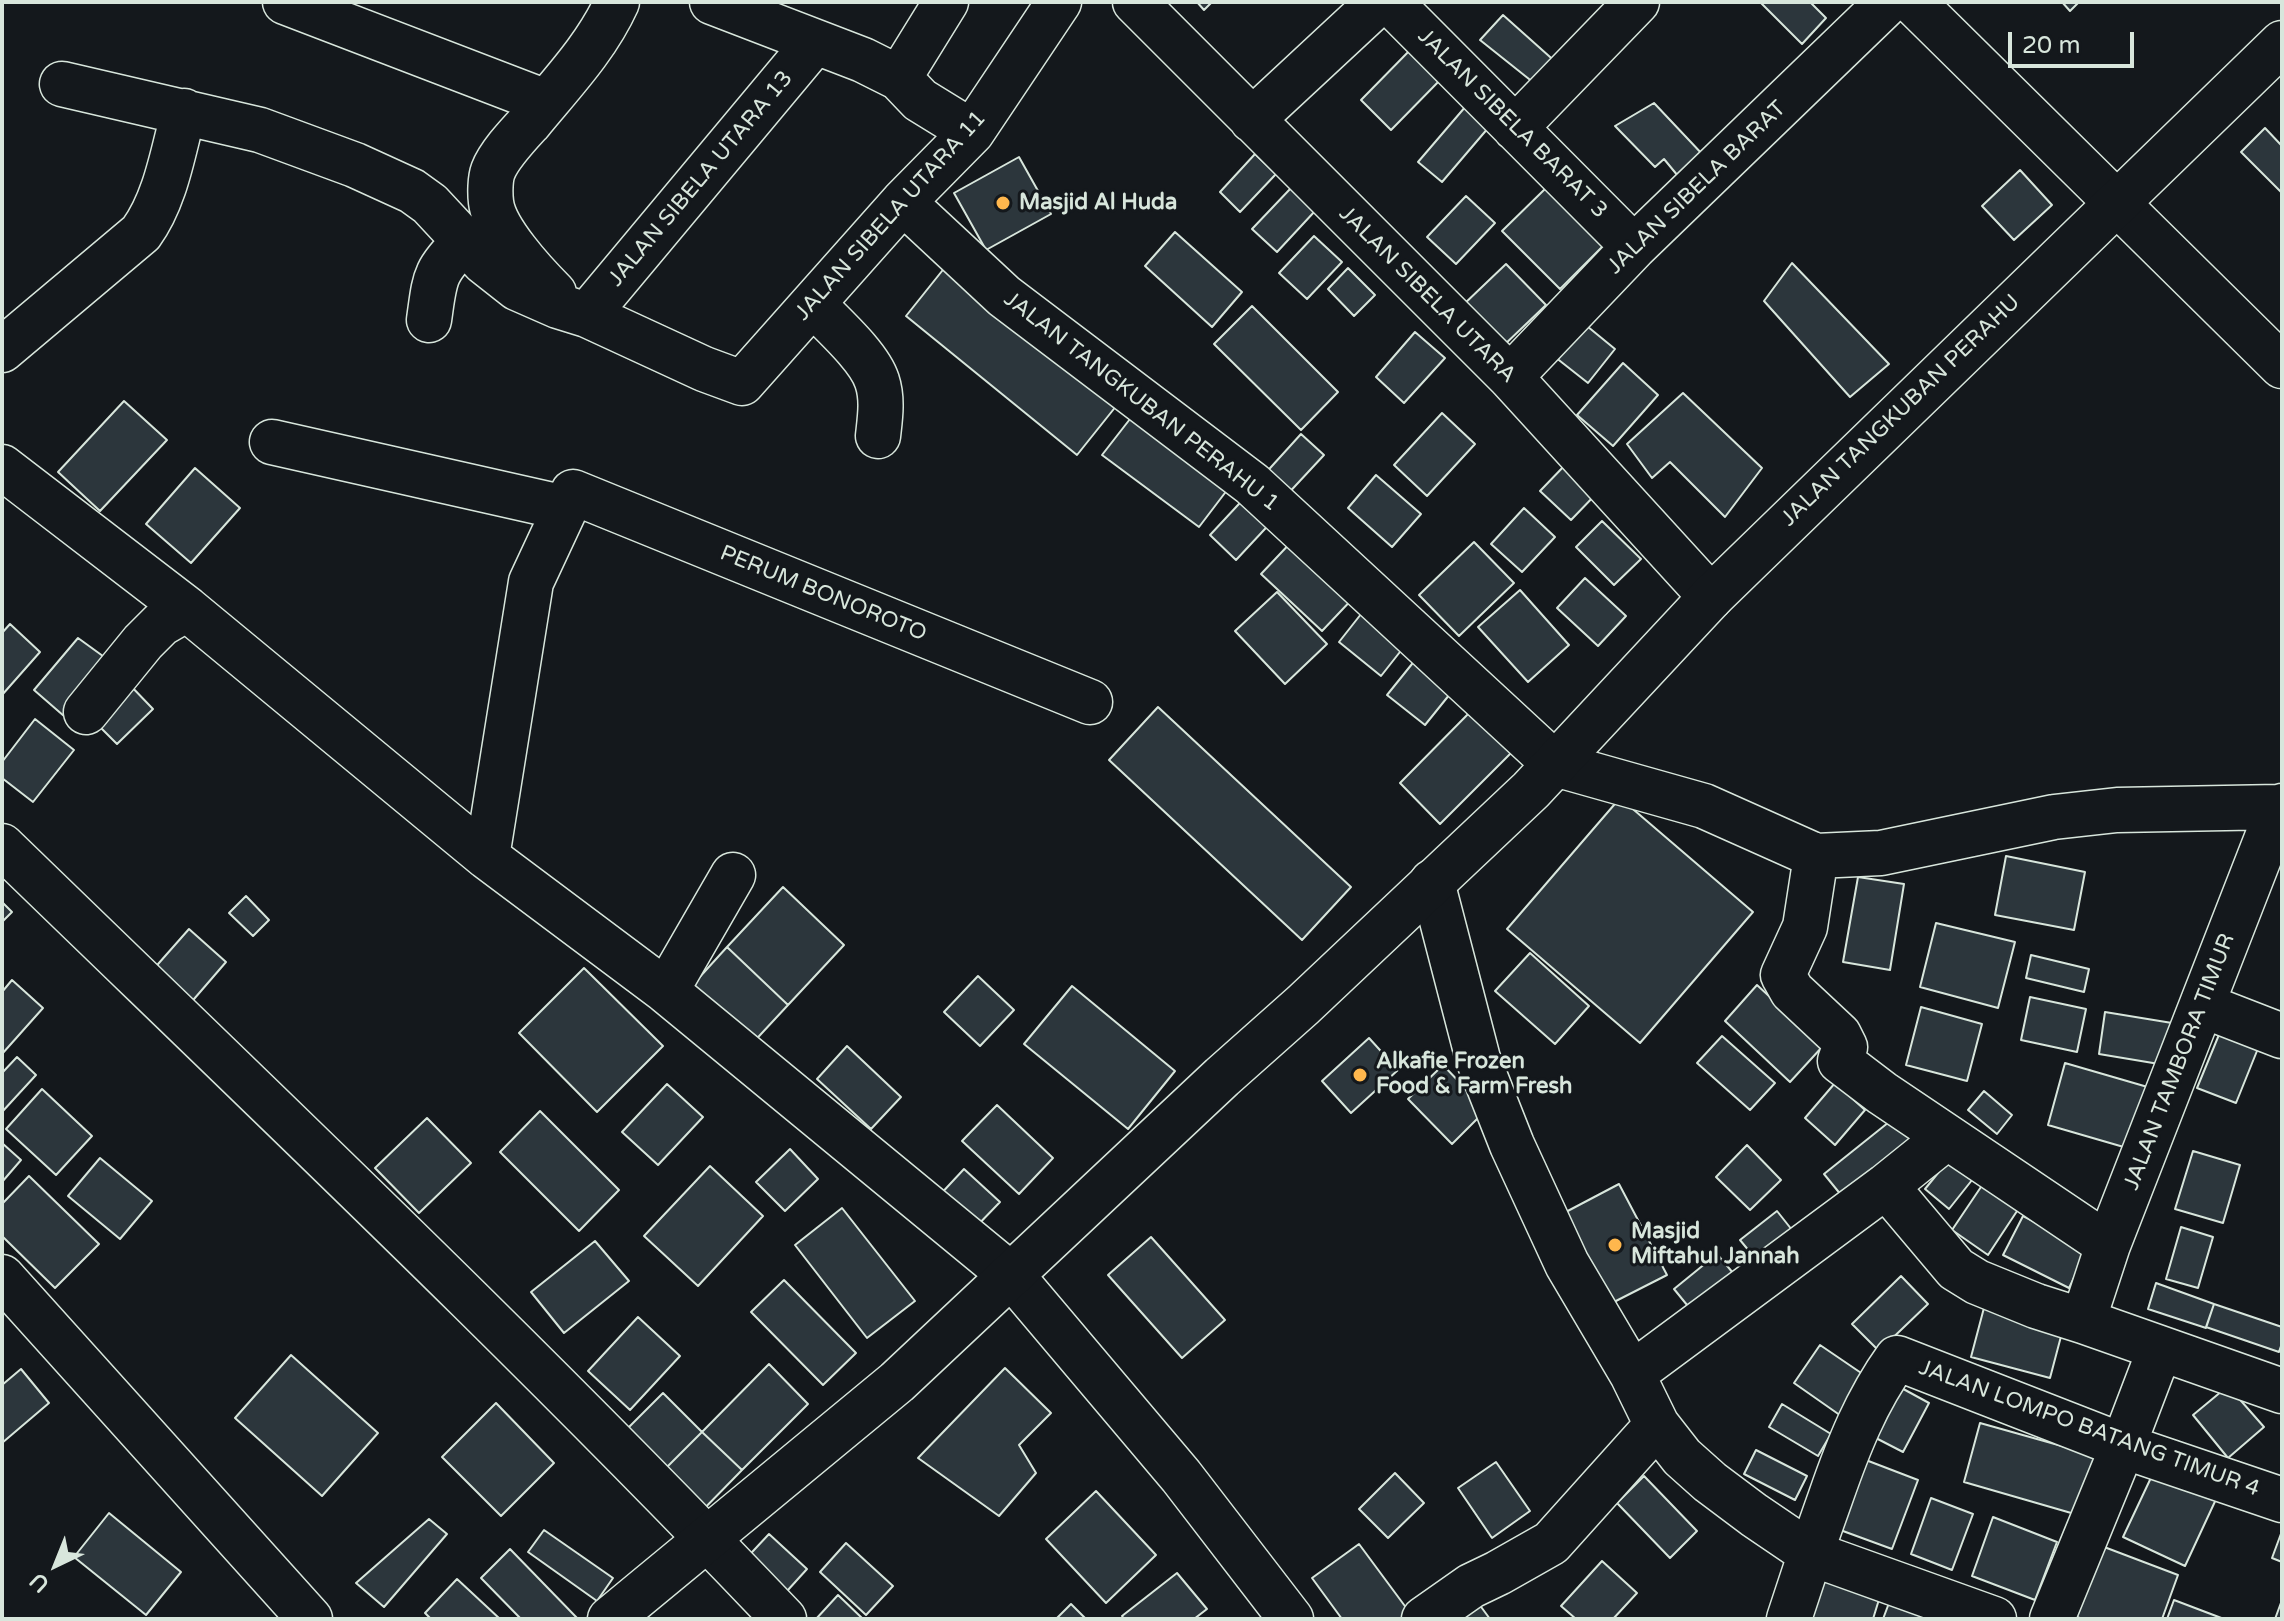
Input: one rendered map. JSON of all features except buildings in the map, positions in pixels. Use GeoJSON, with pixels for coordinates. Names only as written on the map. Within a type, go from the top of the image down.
{"type":"FeatureCollection","features":[{"type":"Feature","properties":{"kind":"street"},"geometry":{"type":"LineString","coordinates":[[285,2],[546,102]]}},
{"type":"Feature","properties":{"kind":"street"},"geometry":{"type":"LineString","coordinates":[[579,313],[530,268],[503,231],[491,205],[492,172],[511,144],[589,50],[607,25],[617,2]]}},
{"type":"Feature","properties":{"kind":"street"},"geometry":{"type":"LineString","coordinates":[[712,2],[863,60],[899,78],[920,100],[972,132]]}},
{"type":"Feature","properties":{"kind":"street"},"geometry":{"type":"LineString","coordinates":[[899,78],[946,2]]}},
{"type":"Feature","properties":{"kind":"street","name":"JALAN SIBELA UTARA 11"},"geometry":{"type":"LineString","coordinates":[[579,313],[742,383],[903,202],[972,132],[1059,2]]}},
{"type":"Feature","properties":{"kind":"street","name":"JALAN SIBELA UTARA"},"geometry":{"type":"LineString","coordinates":[[1135,2],[1510,377],[1711,597]]}},
{"type":"Feature","properties":{"kind":"street"},"geometry":{"type":"LineString","coordinates":[[1252,120],[1379,2]]}},
{"type":"Feature","properties":{"kind":"street","name":"JALAN SIBELA BARAT 3"},"geometry":{"type":"LineString","coordinates":[[1390,2],[1634,247]]}},
{"type":"Feature","properties":{"kind":"street"},"geometry":{"type":"LineString","coordinates":[[1515,128],[1637,2]]}},
{"type":"Feature","properties":{"kind":"street","name":"JALAN SIBELA BARAT"},"geometry":{"type":"LineString","coordinates":[[1510,377],[1634,247],[1888,2]]}},
{"type":"Feature","properties":{"kind":"street"},"geometry":{"type":"LineString","coordinates":[[1913,2],[2282,366]]}},
{"type":"Feature","properties":{"kind":"street","name":"JALAN SIBELA UTARA 13"},"geometry":{"type":"LineString","coordinates":[[579,313],[815,42]]}},
{"type":"Feature","properties":{"kind":"street","name":"JALAN TANGKUBAN PERAHU"},"geometry":{"type":"LineString","coordinates":[[610,1619],[897,1382],[1210,1087],[1303,1005],[1543,777],[1711,597],[2282,43]]}},
{"type":"Feature","properties":{"kind":"street"},"geometry":{"type":"LineString","coordinates":[[62,84],[260,130],[292,140],[412,191],[430,204],[484,262],[517,288],[579,313]]}},
{"type":"Feature","properties":{"kind":"street"},"geometry":{"type":"LineString","coordinates":[[2,350],[133,240],[155,207],[184,111]]}},
{"type":"Feature","properties":{"kind":"street","name":"JALAN TANGKUBAN PERAHU 1"},"geometry":{"type":"LineString","coordinates":[[903,202],[1004,296],[1252,484],[1543,777]]}},
{"type":"Feature","properties":{"kind":"street"},"geometry":{"type":"LineString","coordinates":[[429,320],[436,277],[446,259],[465,241]]}},
{"type":"Feature","properties":{"kind":"street"},"geometry":{"type":"LineString","coordinates":[[813,304],[858,351],[877,379],[881,409],[878,436]]}},
{"type":"Feature","properties":{"kind":"street","name":"PERUM BONOROTO"},"geometry":{"type":"LineString","coordinates":[[272,442],[565,508],[573,492],[1090,702]]}},
{"type":"Feature","properties":{"kind":"street"},"geometry":{"type":"LineString","coordinates":[[2,467],[187,609],[487,857],[666,991],[1012,1276],[1181,1476],[1291,1619]]}},
{"type":"Feature","properties":{"kind":"street"},"geometry":{"type":"LineString","coordinates":[[487,857],[531,582],[565,508]]}},
{"type":"Feature","properties":{"kind":"street"},"geometry":{"type":"LineString","coordinates":[[86,712],[143,642],[161,624],[187,609]]}},
{"type":"Feature","properties":{"kind":"street"},"geometry":{"type":"LineString","coordinates":[[1543,777],[1704,806],[1816,856],[1881,853],[2054,817],[2117,810],[2281,807]]}},
{"type":"Feature","properties":{"kind":"street","name":"JALAN TAMBORA TIMUR"},"geometry":{"type":"LineString","coordinates":[[2083,1321],[2108,1245],[2281,807]]}},
{"type":"Feature","properties":{"kind":"street"},"geometry":{"type":"LineString","coordinates":[[2,846],[463,1294],[707,1537],[784,1619]]}},
{"type":"Feature","properties":{"kind":"street"},"geometry":{"type":"LineString","coordinates":[[1816,856],[1805,927],[1783,975],[1792,991],[1839,1035],[1845,1047],[1840,1061],[1882,1093],[2108,1245]]}},
{"type":"Feature","properties":{"kind":"street"},"geometry":{"type":"LineString","coordinates":[[666,991],[733,875]]}},
{"type":"Feature","properties":{"kind":"street"},"geometry":{"type":"LineString","coordinates":[[1438,877],[1478,1059],[1567,1264],[1632,1374],[1657,1425],[1682,1457],[1710,1482],[1810,1553],[1994,1619]]}},
{"type":"Feature","properties":{"kind":"street"},"geometry":{"type":"LineString","coordinates":[[2202,1005],[2282,1036]]}},
{"type":"Feature","properties":{"kind":"street"},"geometry":{"type":"LineString","coordinates":[[1632,1374],[1937,1145]]}},
{"type":"Feature","properties":{"kind":"street"},"geometry":{"type":"LineString","coordinates":[[1886,1186],[1956,1269],[1977,1282],[2036,1306],[2282,1391]]}},
{"type":"Feature","properties":{"kind":"street"},"geometry":{"type":"LineString","coordinates":[[2,1277],[310,1619]]}},
{"type":"Feature","properties":{"kind":"street"},"geometry":{"type":"LineString","coordinates":[[2052,1619],[2160,1349]]}},
{"type":"Feature","properties":{"kind":"street","name":"JALAN LOMPO BATANG TIMUR 4"},"geometry":{"type":"LineString","coordinates":[[1810,1553],[1853,1433],[1877,1385],[1897,1358],[2123,1446],[2282,1500]]}},
{"type":"Feature","properties":{"kind":"street"},"geometry":{"type":"LineString","coordinates":[[1424,1619],[1471,1586],[1551,1543],[1657,1425]]}},
{"type":"Feature","properties":{"kind":"street"},"geometry":{"type":"LineString","coordinates":[[1789,1619],[1810,1553]]}},
{"type":"Feature","properties":{"kind":"place","name":"Masjid Al Huda"},"geometry":{"type":"Point","coordinates":[1003,203]}},
{"type":"Feature","properties":{"kind":"place","name":"Alkafie Frozen Food & Farm Fresh"},"geometry":{"type":"Point","coordinates":[1360,1075]}},
{"type":"Feature","properties":{"kind":"place","name":"Masjid Miftahul Jannah"},"geometry":{"type":"Point","coordinates":[1615,1245]}}]}
